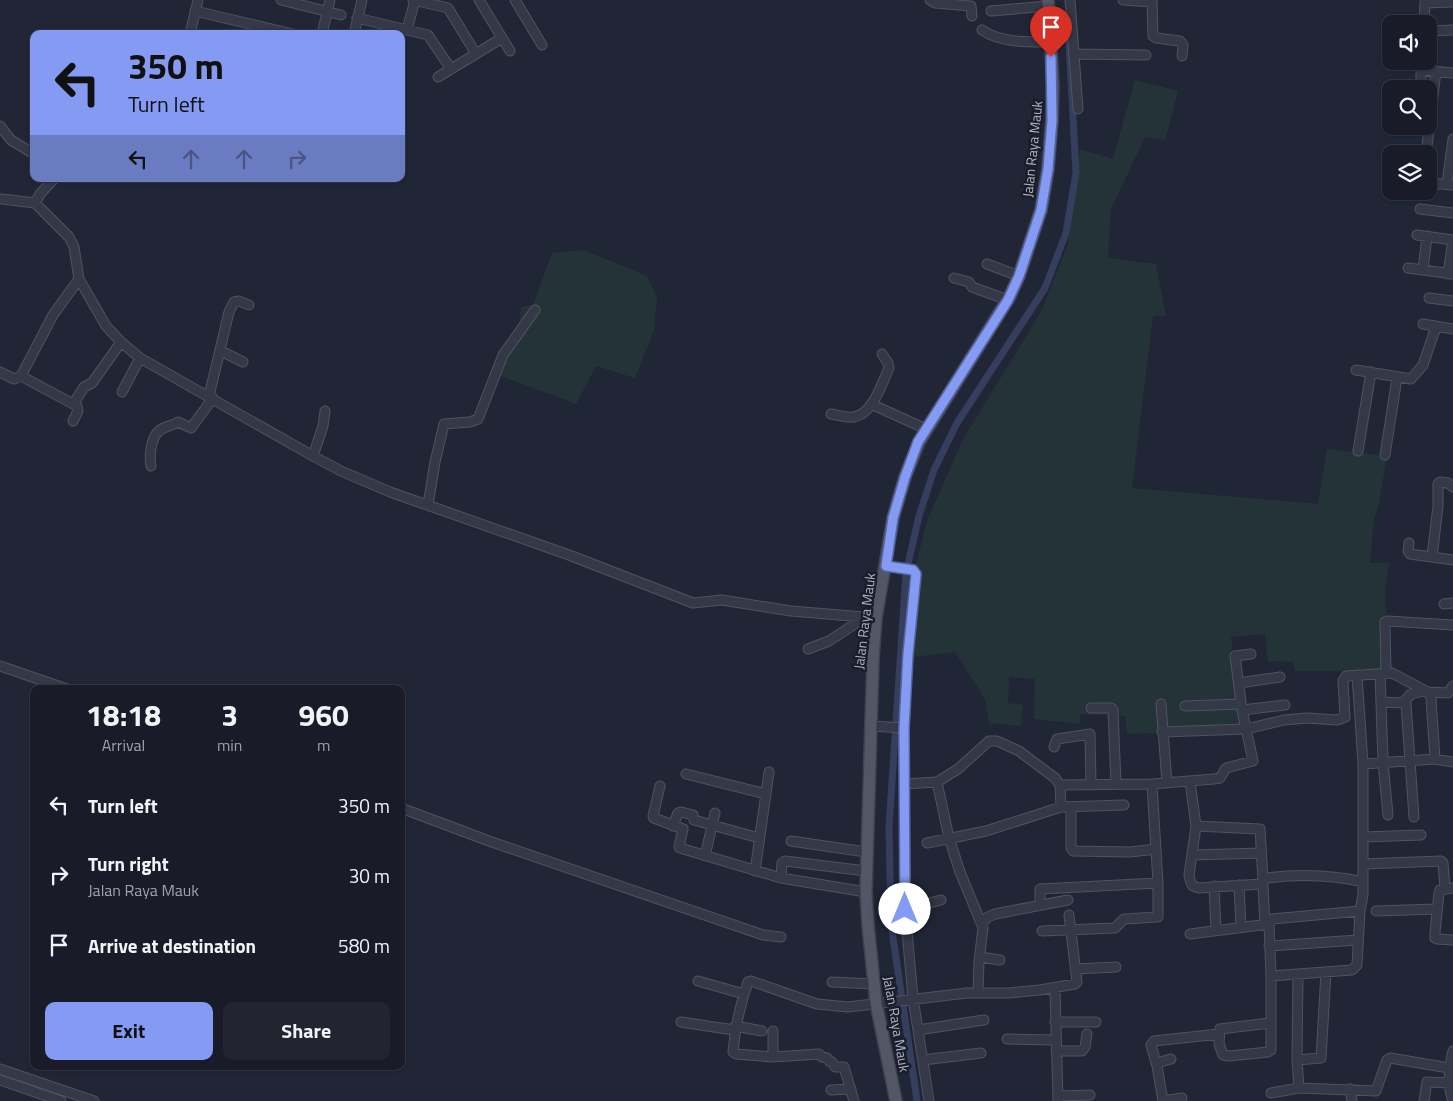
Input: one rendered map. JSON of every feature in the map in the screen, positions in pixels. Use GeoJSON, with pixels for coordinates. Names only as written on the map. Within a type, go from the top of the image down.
{"type":"FeatureCollection","features":[{"type":"Feature","properties":{"kind":"main road","name":"Jalan Raya Mauk"},"geometry":{"type":"LineString","coordinates":[[896,1101],[880,1003],[874,984],[866,892],[866,852],[874,726],[873,658],[876,618],[888,566],[893,518],[918,442],[1008,300],[1019,276],[1041,210],[1048,169],[1052,120],[1053,86],[1048,3]]}},
{"type":"Feature","properties":{"kind":"street"},"geometry":{"type":"LineString","coordinates":[[191,30],[198,0]]}},
{"type":"Feature","properties":{"kind":"street"},"geometry":{"type":"LineString","coordinates":[[281,0],[341,15]]}},
{"type":"Feature","properties":{"kind":"street"},"geometry":{"type":"LineString","coordinates":[[323,30],[330,0]]}},
{"type":"Feature","properties":{"kind":"street"},"geometry":{"type":"LineString","coordinates":[[355,30],[362,0]]}},
{"type":"Feature","properties":{"kind":"street"},"geometry":{"type":"LineString","coordinates":[[407,30],[414,0],[448,8],[476,54]]}},
{"type":"Feature","properties":{"kind":"street"},"geometry":{"type":"LineString","coordinates":[[479,0],[510,51]]}},
{"type":"Feature","properties":{"kind":"street"},"geometry":{"type":"LineString","coordinates":[[515,0],[542,45]]}},
{"type":"Feature","properties":{"kind":"street"},"geometry":{"type":"LineString","coordinates":[[930,0],[935,3],[971,6],[972,16]]}},
{"type":"Feature","properties":{"kind":"street"},"geometry":{"type":"LineString","coordinates":[[1070,0],[1078,109]]}},
{"type":"Feature","properties":{"kind":"street"},"geometry":{"type":"LineString","coordinates":[[1123,0],[1155,1],[1153,36],[1180,41],[1183,45],[1182,56]]}},
{"type":"Feature","properties":{"kind":"street"},"geometry":{"type":"LineString","coordinates":[[1424,15],[1425,3],[1453,2]]}},
{"type":"Feature","properties":{"kind":"street"},"geometry":{"type":"LineString","coordinates":[[991,11],[1048,3]]}},
{"type":"Feature","properties":{"kind":"street"},"geometry":{"type":"LineString","coordinates":[[195,11],[276,30]]}},
{"type":"Feature","properties":{"kind":"street"},"geometry":{"type":"LineString","coordinates":[[358,18],[428,35],[444,73],[502,38]]}},
{"type":"Feature","properties":{"kind":"street"},"geometry":{"type":"LineString","coordinates":[[982,30],[988,34],[1014,41],[1050,42]]}},
{"type":"Feature","properties":{"kind":"street"},"geometry":{"type":"LineString","coordinates":[[1437,31],[1453,30]]}},
{"type":"Feature","properties":{"kind":"street"},"geometry":{"type":"LineString","coordinates":[[1074,54],[1146,55]]}},
{"type":"Feature","properties":{"kind":"street"},"geometry":{"type":"LineString","coordinates":[[1421,80],[1421,70],[1453,72]]}},
{"type":"Feature","properties":{"kind":"street"},"geometry":{"type":"LineString","coordinates":[[1435,80],[1436,71]]}},
{"type":"Feature","properties":{"kind":"street"},"geometry":{"type":"LineString","coordinates":[[0,126],[11,140],[30,152]]}},
{"type":"Feature","properties":{"kind":"street"},"geometry":{"type":"LineString","coordinates":[[1437,184],[1450,185],[1453,139]]}},
{"type":"Feature","properties":{"kind":"street"},"geometry":{"type":"LineString","coordinates":[[35,203],[40,194],[51,182]]}},
{"type":"Feature","properties":{"kind":"street"},"geometry":{"type":"LineString","coordinates":[[2,199],[35,203],[69,237],[74,247],[79,280],[106,326],[140,358],[341,471],[390,492],[569,555],[693,604],[722,600],[791,612],[876,618]]}},
{"type":"Feature","properties":{"kind":"street"},"geometry":{"type":"LineString","coordinates":[[1420,209],[1453,214]]}},
{"type":"Feature","properties":{"kind":"street"},"geometry":{"type":"LineString","coordinates":[[1408,268],[1450,274],[1453,240],[1417,235]]}},
{"type":"Feature","properties":{"kind":"street"},"geometry":{"type":"LineString","coordinates":[[1423,270],[1427,236]]}},
{"type":"Feature","properties":{"kind":"street"},"geometry":{"type":"LineString","coordinates":[[987,264],[1019,276]]}},
{"type":"Feature","properties":{"kind":"street"},"geometry":{"type":"LineString","coordinates":[[954,278],[969,282],[972,288],[1008,300]]}},
{"type":"Feature","properties":{"kind":"street"},"geometry":{"type":"LineString","coordinates":[[21,376],[53,315],[79,280]]}},
{"type":"Feature","properties":{"kind":"street"},"geometry":{"type":"LineString","coordinates":[[1429,298],[1453,301]]}},
{"type":"Feature","properties":{"kind":"street"},"geometry":{"type":"LineString","coordinates":[[151,466],[150,461],[157,433],[165,427],[178,422],[191,428],[211,397],[229,312],[234,302],[239,301],[249,304]]}},
{"type":"Feature","properties":{"kind":"street"},"geometry":{"type":"LineString","coordinates":[[428,505],[444,424],[478,420],[502,355],[535,310]]}},
{"type":"Feature","properties":{"kind":"street"},"geometry":{"type":"LineString","coordinates":[[1423,324],[1453,329]]}},
{"type":"Feature","properties":{"kind":"street"},"geometry":{"type":"LineString","coordinates":[[1356,370],[1411,379],[1423,365],[1436,326]]}},
{"type":"Feature","properties":{"kind":"street"},"geometry":{"type":"LineString","coordinates":[[74,403],[84,387],[92,383],[121,342]]}},
{"type":"Feature","properties":{"kind":"street"},"geometry":{"type":"LineString","coordinates":[[221,351],[243,362]]}},
{"type":"Feature","properties":{"kind":"street"},"geometry":{"type":"LineString","coordinates":[[831,414],[854,417],[864,413],[871,404],[889,368],[882,354]]}},
{"type":"Feature","properties":{"kind":"street"},"geometry":{"type":"LineString","coordinates":[[122,392],[140,358]]}},
{"type":"Feature","properties":{"kind":"street"},"geometry":{"type":"LineString","coordinates":[[0,372],[14,378],[21,376],[74,403],[79,408],[73,421]]}},
{"type":"Feature","properties":{"kind":"street"},"geometry":{"type":"LineString","coordinates":[[1358,451],[1371,372]]}},
{"type":"Feature","properties":{"kind":"street"},"geometry":{"type":"LineString","coordinates":[[1384,455],[1397,378]]}},
{"type":"Feature","properties":{"kind":"street"},"geometry":{"type":"LineString","coordinates":[[871,404],[926,429]]}},
{"type":"Feature","properties":{"kind":"street"},"geometry":{"type":"LineString","coordinates":[[313,456],[323,426],[325,411]]}},
{"type":"Feature","properties":{"kind":"street"},"geometry":{"type":"LineString","coordinates":[[1432,557],[1438,506],[1438,484],[1440,482],[1448,483],[1453,487]]}},
{"type":"Feature","properties":{"kind":"street"},"geometry":{"type":"LineString","coordinates":[[1409,543],[1408,551],[1410,554],[1453,560]]}},
{"type":"Feature","properties":{"kind":"street"},"geometry":{"type":"LineString","coordinates":[[888,566],[910,569],[915,571],[916,574],[902,728],[905,784],[905,909],[911,998],[929,1101]]}},
{"type":"Feature","properties":{"kind":"street"},"geometry":{"type":"LineString","coordinates":[[808,649],[829,641],[864,618]]}},
{"type":"Feature","properties":{"kind":"street"},"geometry":{"type":"LineString","coordinates":[[1388,815],[1383,762],[1381,702],[1385,622],[1453,625]]}},
{"type":"Feature","properties":{"kind":"street"},"geometry":{"type":"LineString","coordinates":[[1060,785],[1152,784],[1218,779],[1226,768],[1253,761],[1241,707],[1235,656],[1251,654]]}},
{"type":"Feature","properties":{"kind":"street"},"geometry":{"type":"LineString","coordinates":[[0,666],[55,685]]}},
{"type":"Feature","properties":{"kind":"street"},"geometry":{"type":"LineString","coordinates":[[1271,976],[1355,969],[1356,966],[1363,895],[1363,764],[1357,675]]}},
{"type":"Feature","properties":{"kind":"street"},"geometry":{"type":"LineString","coordinates":[[1162,732],[1246,729],[1284,720],[1307,718],[1337,720],[1345,717],[1343,681],[1346,676],[1397,675],[1426,691],[1432,702],[1435,759]]}},
{"type":"Feature","properties":{"kind":"street"},"geometry":{"type":"LineString","coordinates":[[1239,683],[1280,677]]}},
{"type":"Feature","properties":{"kind":"street"},"geometry":{"type":"LineString","coordinates":[[1381,702],[1403,702],[1411,694],[1426,691],[1448,693],[1453,686]]}},
{"type":"Feature","properties":{"kind":"street"},"geometry":{"type":"LineString","coordinates":[[1403,702],[1406,707],[1414,817]]}},
{"type":"Feature","properties":{"kind":"street"},"geometry":{"type":"LineString","coordinates":[[1161,704],[1167,783]]}},
{"type":"Feature","properties":{"kind":"street"},"geometry":{"type":"LineString","coordinates":[[1185,706],[1241,707],[1284,705]]}},
{"type":"Feature","properties":{"kind":"street"},"geometry":{"type":"LineString","coordinates":[[1090,708],[1111,708],[1113,710],[1116,784]]}},
{"type":"Feature","properties":{"kind":"street"},"geometry":{"type":"LineString","coordinates":[[874,726],[902,728]]}},
{"type":"Feature","properties":{"kind":"street"},"geometry":{"type":"LineString","coordinates":[[1054,747],[1057,739],[1090,734],[1092,785]]}},
{"type":"Feature","properties":{"kind":"street"},"geometry":{"type":"LineString","coordinates":[[905,784],[937,782],[958,768],[992,740],[1018,751],[1055,778],[1060,785],[1061,807]]}},
{"type":"Feature","properties":{"kind":"street"},"geometry":{"type":"LineString","coordinates":[[1363,764],[1435,759],[1453,762]]}},
{"type":"Feature","properties":{"kind":"street"},"geometry":{"type":"LineString","coordinates":[[755,871],[769,772]]}},
{"type":"Feature","properties":{"kind":"street"},"geometry":{"type":"LineString","coordinates":[[686,774],[766,794]]}},
{"type":"Feature","properties":{"kind":"street"},"geometry":{"type":"LineString","coordinates":[[937,782],[960,872],[982,923],[983,934],[978,992]]}},
{"type":"Feature","properties":{"kind":"street"},"geometry":{"type":"LineString","coordinates":[[1190,782],[1196,826],[1189,875],[1193,886],[1198,888],[1239,885],[1262,882],[1274,877],[1321,876],[1363,882]]}},
{"type":"Feature","properties":{"kind":"street"},"geometry":{"type":"LineString","coordinates":[[1042,931],[1115,928],[1124,920],[1158,917],[1158,883],[1152,784]]}},
{"type":"Feature","properties":{"kind":"street"},"geometry":{"type":"LineString","coordinates":[[660,786],[653,816],[683,830],[680,848],[781,878],[866,892]]}},
{"type":"Feature","properties":{"kind":"street"},"geometry":{"type":"LineString","coordinates":[[927,843],[986,831],[1061,807],[1124,805]]}},
{"type":"Feature","properties":{"kind":"street"},"geometry":{"type":"LineString","coordinates":[[1071,807],[1071,848],[1073,851],[1130,852],[1156,849]]}},
{"type":"Feature","properties":{"kind":"street"},"geometry":{"type":"LineString","coordinates":[[405,810],[489,841],[763,936],[781,937]]}},
{"type":"Feature","properties":{"kind":"street"},"geometry":{"type":"LineString","coordinates":[[673,826],[680,812],[693,815],[694,820],[712,826],[760,838]]}},
{"type":"Feature","properties":{"kind":"street"},"geometry":{"type":"LineString","coordinates":[[705,856],[715,813]]}},
{"type":"Feature","properties":{"kind":"street"},"geometry":{"type":"LineString","coordinates":[[1196,826],[1259,828],[1262,831],[1262,882],[1270,946],[1271,1050],[1268,1052],[1226,1056],[1222,1053],[1220,1029],[1270,1023]]}},
{"type":"Feature","properties":{"kind":"street"},"geometry":{"type":"LineString","coordinates":[[1363,837],[1421,835]]}},
{"type":"Feature","properties":{"kind":"street"},"geometry":{"type":"LineString","coordinates":[[791,841],[866,852]]}},
{"type":"Feature","properties":{"kind":"street"},"geometry":{"type":"LineString","coordinates":[[1192,855],[1262,853]]}},
{"type":"Feature","properties":{"kind":"street"},"geometry":{"type":"LineString","coordinates":[[781,878],[782,863],[785,861],[866,871]]}},
{"type":"Feature","properties":{"kind":"street"},"geometry":{"type":"LineString","coordinates":[[1363,864],[1441,861],[1449,889],[1440,890],[1439,893],[1435,938],[1453,940]]}},
{"type":"Feature","properties":{"kind":"street"},"geometry":{"type":"LineString","coordinates":[[1040,904],[1040,890],[1042,889],[1158,883]]}},
{"type":"Feature","properties":{"kind":"street"},"geometry":{"type":"LineString","coordinates":[[1239,885],[1241,927]]}},
{"type":"Feature","properties":{"kind":"street"},"geometry":{"type":"LineString","coordinates":[[1214,886],[1216,929]]}},
{"type":"Feature","properties":{"kind":"street"},"geometry":{"type":"LineString","coordinates":[[905,909],[941,900]]}},
{"type":"Feature","properties":{"kind":"street"},"geometry":{"type":"LineString","coordinates":[[982,923],[988,917],[995,914],[1068,900]]}},
{"type":"Feature","properties":{"kind":"street"},"geometry":{"type":"LineString","coordinates":[[1376,911],[1437,909]]}},
{"type":"Feature","properties":{"kind":"street"},"geometry":{"type":"LineString","coordinates":[[1190,934],[1216,929],[1267,924],[1272,919],[1360,911]]}},
{"type":"Feature","properties":{"kind":"street"},"geometry":{"type":"LineString","coordinates":[[854,1101],[844,1067],[835,1067],[832,1062],[820,1054],[773,1057],[734,1053],[735,1028],[748,982],[751,981],[817,1004],[848,1007],[911,998],[978,992],[1009,993],[1075,984],[1077,982],[1069,915]]}},
{"type":"Feature","properties":{"kind":"street"},"geometry":{"type":"LineString","coordinates":[[1270,946],[1358,940]]}},
{"type":"Feature","properties":{"kind":"street"},"geometry":{"type":"LineString","coordinates":[[980,958],[1000,960]]}},
{"type":"Feature","properties":{"kind":"street"},"geometry":{"type":"LineString","coordinates":[[1075,969],[1116,967]]}},
{"type":"Feature","properties":{"kind":"street"},"geometry":{"type":"LineString","coordinates":[[1297,1060],[1321,1058],[1326,972]]}},
{"type":"Feature","properties":{"kind":"street"},"geometry":{"type":"LineString","coordinates":[[1298,974],[1297,1060],[1299,1088]]}},
{"type":"Feature","properties":{"kind":"street"},"geometry":{"type":"LineString","coordinates":[[698,981],[744,994]]}},
{"type":"Feature","properties":{"kind":"street"},"geometry":{"type":"LineString","coordinates":[[832,982],[874,984]]}},
{"type":"Feature","properties":{"kind":"street"},"geometry":{"type":"LineString","coordinates":[[1055,988],[1058,1099],[1090,1095]]}},
{"type":"Feature","properties":{"kind":"street"},"geometry":{"type":"LineString","coordinates":[[918,1030],[984,1020]]}},
{"type":"Feature","properties":{"kind":"street"},"geometry":{"type":"LineString","coordinates":[[681,1022],[762,1031]]}},
{"type":"Feature","properties":{"kind":"street"},"geometry":{"type":"LineString","coordinates":[[1055,1022],[1096,1022]]}},
{"type":"Feature","properties":{"kind":"street"},"geometry":{"type":"LineString","coordinates":[[773,1031],[773,1057]]}},
{"type":"Feature","properties":{"kind":"street"},"geometry":{"type":"LineString","coordinates":[[1056,1051],[1082,1051],[1085,1047],[1087,1034]]}},
{"type":"Feature","properties":{"kind":"street"},"geometry":{"type":"LineString","coordinates":[[1182,1098],[1163,1101],[1151,1045],[1154,1041],[1219,1034]]}},
{"type":"Feature","properties":{"kind":"street"},"geometry":{"type":"LineString","coordinates":[[1008,1039],[1056,1040]]}},
{"type":"Feature","properties":{"kind":"street"},"geometry":{"type":"LineString","coordinates":[[1453,1051],[1449,1068],[1453,1101]]}},
{"type":"Feature","properties":{"kind":"street"},"geometry":{"type":"LineString","coordinates":[[923,1060],[981,1053]]}},
{"type":"Feature","properties":{"kind":"street"},"geometry":{"type":"LineString","coordinates":[[1271,1093],[1299,1088],[1376,1090],[1388,1058],[1449,1068]]}},
{"type":"Feature","properties":{"kind":"street"},"geometry":{"type":"LineString","coordinates":[[1157,1066],[1160,1062],[1171,1059]]}},
{"type":"Feature","properties":{"kind":"street"},"geometry":{"type":"LineString","coordinates":[[0,1069],[94,1101]]}},
{"type":"Feature","properties":{"kind":"street"},"geometry":{"type":"LineString","coordinates":[[0,1080],[61,1101]]}},
{"type":"Feature","properties":{"kind":"street"},"geometry":{"type":"LineString","coordinates":[[1424,1101],[1427,1082],[1450,1083]]}},
{"type":"Feature","properties":{"kind":"street"},"geometry":{"type":"LineString","coordinates":[[832,1090],[851,1089]]}},
{"type":"Feature","properties":{"kind":"street"},"geometry":{"type":"LineString","coordinates":[[1350,1089],[1352,1101]]}},
{"type":"Feature","properties":{"kind":"shaded area"},"geometry":{"type":"Polygon","coordinates":[[[1135,80],[1178,91],[1165,140],[1145,137],[1111,209],[1108,258],[1156,264],[1166,316],[1153,316],[1132,488],[1318,504],[1327,449],[1387,456],[1378,508],[1374,518],[1370,563],[1389,563],[1385,592],[1390,671],[1295,671],[1293,662],[1268,661],[1265,634],[1231,637],[1242,730],[1127,734],[1125,716],[1080,714],[1080,724],[1034,719],[1035,679],[1009,677],[1008,703],[1023,705],[1021,726],[989,723],[985,699],[955,652],[905,658],[914,572],[927,521],[963,439],[1041,312],[1068,244],[1080,149],[1113,159],[1135,80]]]}},
{"type":"Feature","properties":{"kind":"shaded area"},"geometry":{"type":"Polygon","coordinates":[[[584,250],[647,276],[657,298],[654,330],[635,378],[596,366],[576,404],[501,376],[497,356],[518,334],[521,307],[533,305],[552,253],[584,250]]]}},
{"type":"Feature","properties":{"kind":"waterway"},"geometry":{"type":"LineString","coordinates":[[917,1101],[891,924],[889,827],[906,573],[919,516],[934,470],[957,423],[1045,288],[1066,233],[1076,173],[1069,41]]}},
{"type":"Feature","properties":{"kind":"route"},"geometry":{"type":"LineString","coordinates":[[905,909],[904,728],[908,654],[916,574],[913,570],[886,566],[893,518],[918,442],[1008,300],[1019,276],[1041,210],[1048,169],[1053,86],[1051,57]]}}]}
